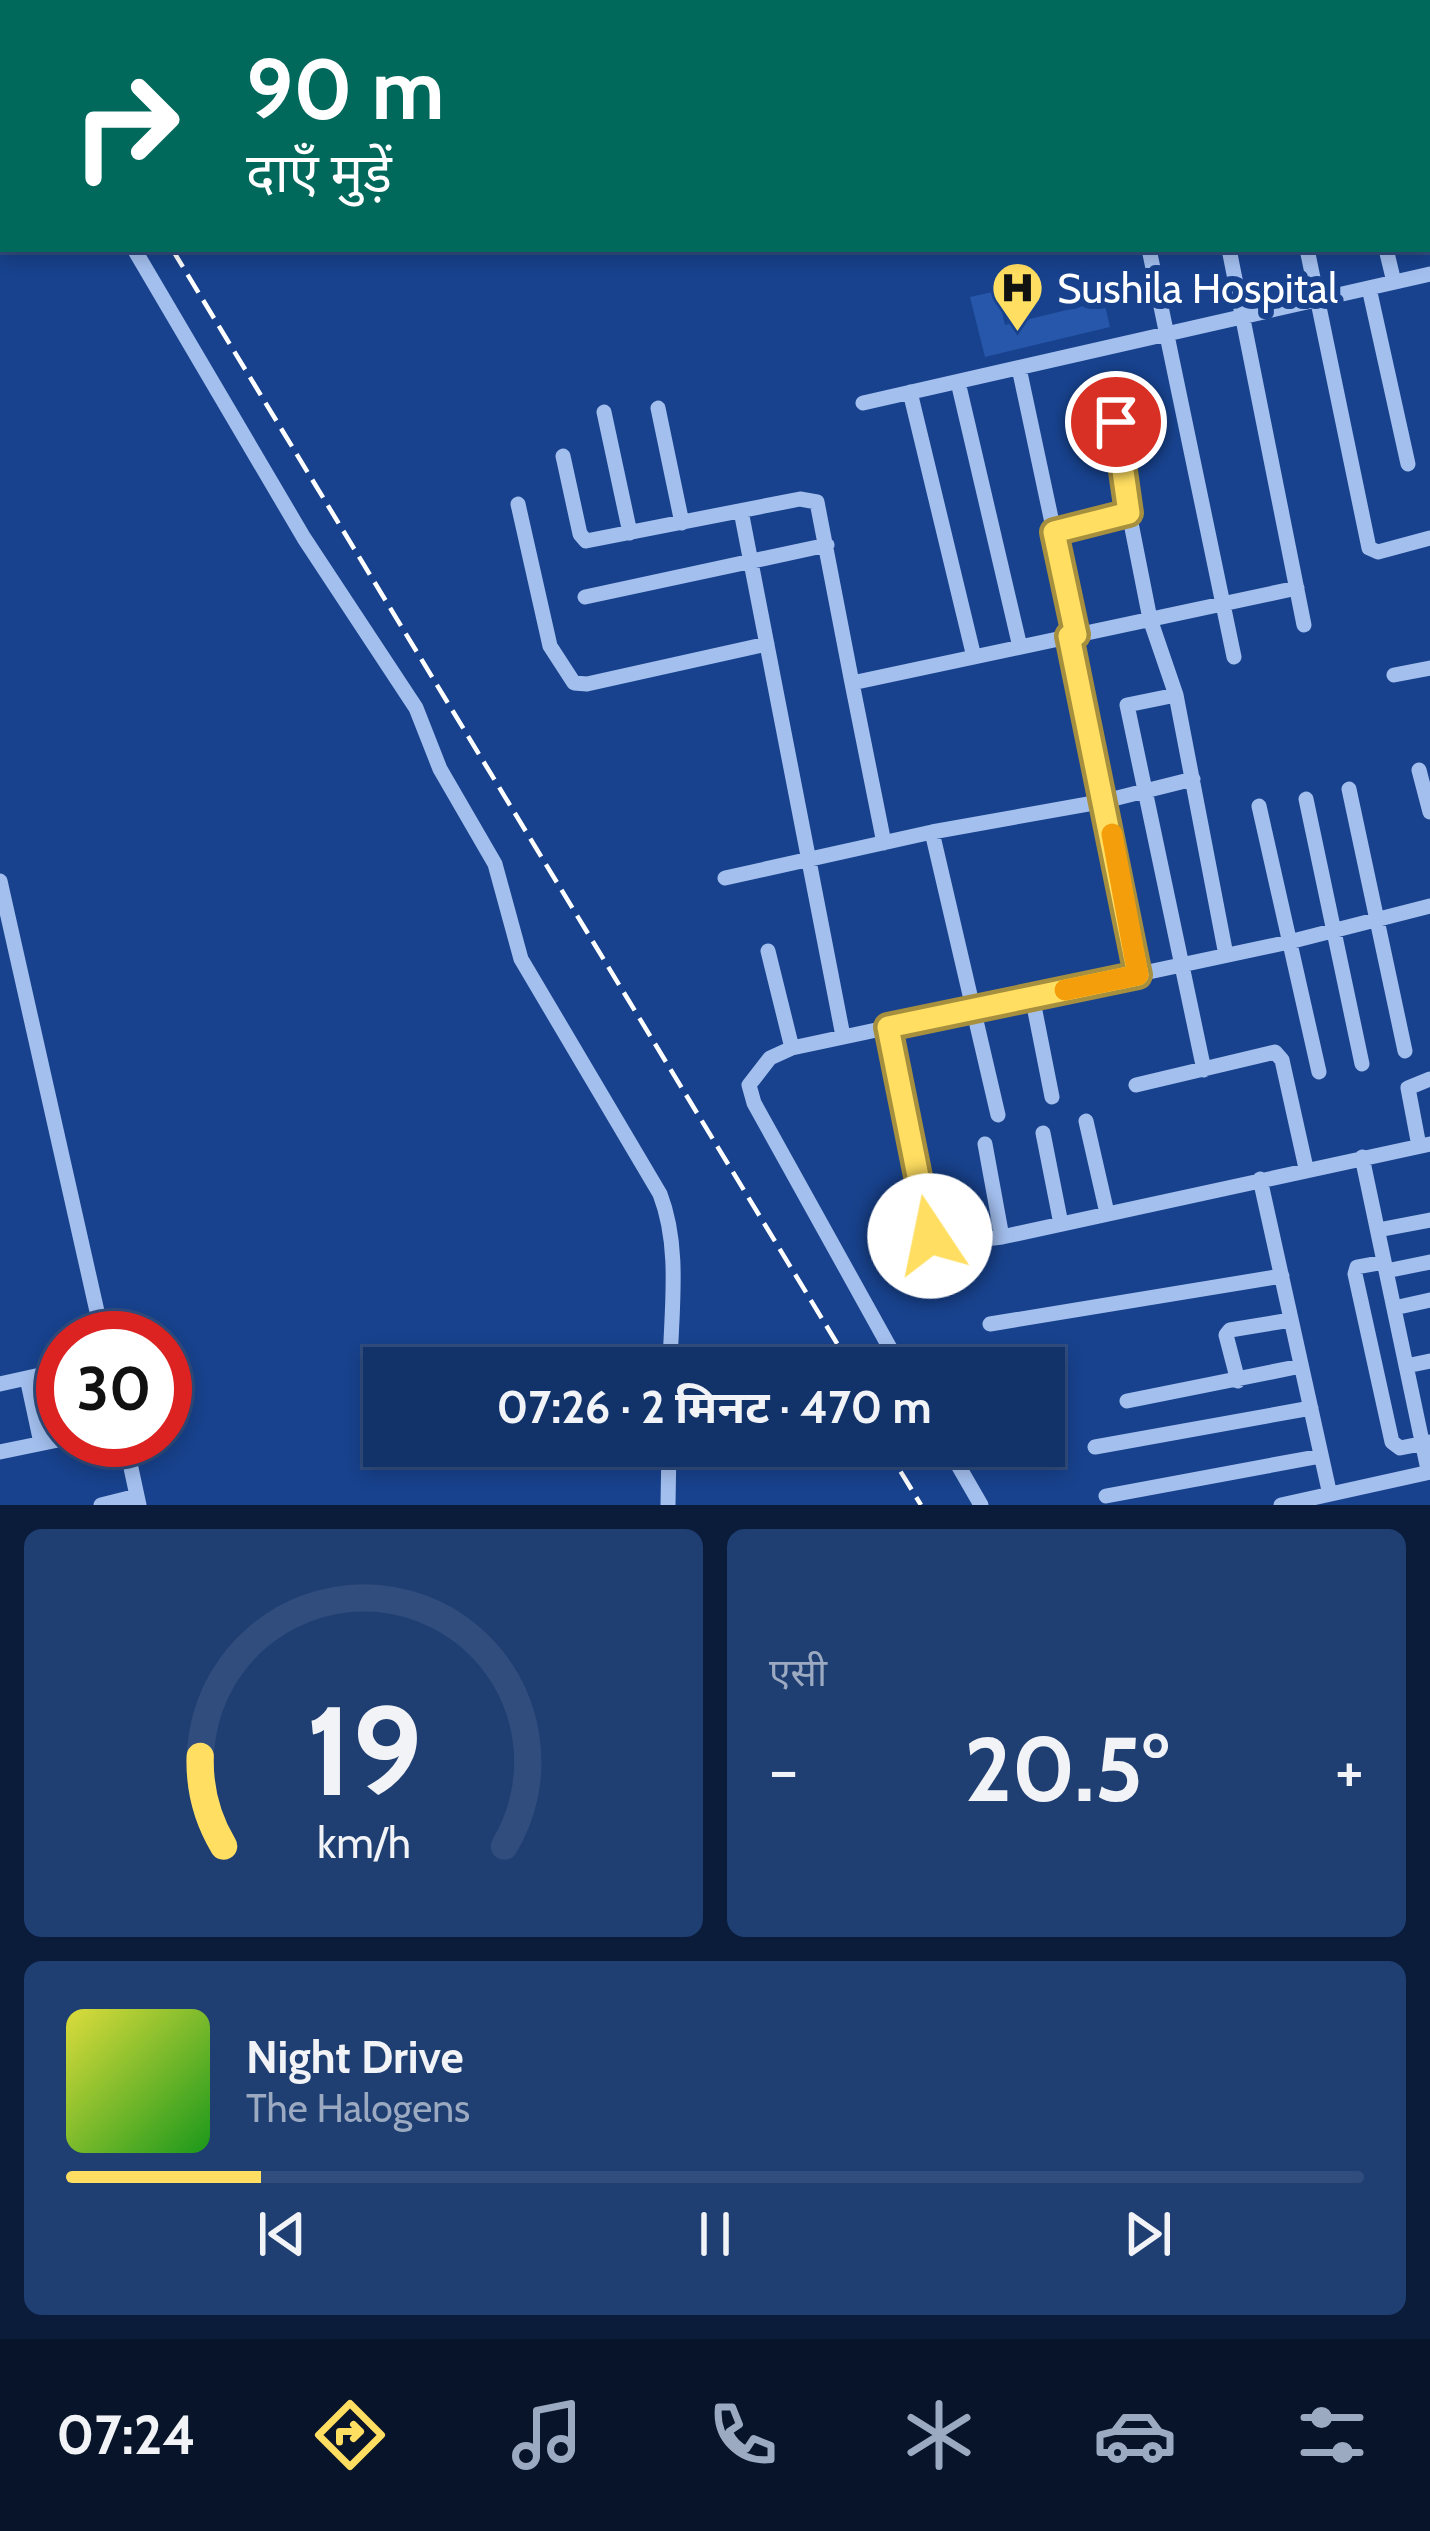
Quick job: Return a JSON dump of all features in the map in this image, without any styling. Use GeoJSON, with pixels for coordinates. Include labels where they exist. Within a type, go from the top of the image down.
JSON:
{"type":"FeatureCollection","features":[{"type":"Feature","properties":{"kind":"street"},"geometry":{"type":"LineString","coordinates":[[136,252],[304,538],[416,708],[440,770],[495,864],[521,959],[660,1194],[670,1227],[670,1347]]}},
{"type":"Feature","properties":{"kind":"street"},"geometry":{"type":"LineString","coordinates":[[1150,252],[1234,657]]}},
{"type":"Feature","properties":{"kind":"street"},"geometry":{"type":"LineString","coordinates":[[1229,252],[1304,625]]}},
{"type":"Feature","properties":{"kind":"street"},"geometry":{"type":"LineString","coordinates":[[1307,252],[1369,548],[1378,552],[1430,538]]}},
{"type":"Feature","properties":{"kind":"street"},"geometry":{"type":"LineString","coordinates":[[1388,252],[1394,282]]}},
{"type":"Feature","properties":{"kind":"street"},"geometry":{"type":"LineString","coordinates":[[863,403],[1430,274]]}},
{"type":"Feature","properties":{"kind":"street"},"geometry":{"type":"LineString","coordinates":[[1369,288],[1408,464]]}},
{"type":"Feature","properties":{"kind":"street"},"geometry":{"type":"LineString","coordinates":[[1019,368],[1138,975]]}},
{"type":"Feature","properties":{"kind":"street"},"geometry":{"type":"LineString","coordinates":[[958,382],[1020,647]]}},
{"type":"Feature","properties":{"kind":"street"},"geometry":{"type":"LineString","coordinates":[[910,392],[974,657]]}},
{"type":"Feature","properties":{"kind":"street"},"geometry":{"type":"LineString","coordinates":[[658,408],[682,523]]}},
{"type":"Feature","properties":{"kind":"street"},"geometry":{"type":"LineString","coordinates":[[604,412],[630,533]]}},
{"type":"Feature","properties":{"kind":"street"},"geometry":{"type":"LineString","coordinates":[[1116,422],[1150,619],[1176,695],[1226,955]]}},
{"type":"Feature","properties":{"kind":"street"},"geometry":{"type":"LineString","coordinates":[[563,456],[583,538],[593,541],[813,499],[820,508],[884,843]]}},
{"type":"Feature","properties":{"kind":"street"},"geometry":{"type":"LineString","coordinates":[[518,504],[550,646],[574,682],[586,684],[767,644]]}},
{"type":"Feature","properties":{"kind":"street"},"geometry":{"type":"LineString","coordinates":[[741,511],[843,1036]]}},
{"type":"Feature","properties":{"kind":"street"},"geometry":{"type":"LineString","coordinates":[[1054,532],[1129,513]]}},
{"type":"Feature","properties":{"kind":"street"},"geometry":{"type":"LineString","coordinates":[[585,596],[826,545]]}},
{"type":"Feature","properties":{"kind":"street"},"geometry":{"type":"LineString","coordinates":[[852,683],[1297,588]]}},
{"type":"Feature","properties":{"kind":"street"},"geometry":{"type":"LineString","coordinates":[[1394,675],[1430,668]]}},
{"type":"Feature","properties":{"kind":"street"},"geometry":{"type":"LineString","coordinates":[[1176,695],[1127,705],[1204,1070]]}},
{"type":"Feature","properties":{"kind":"street"},"geometry":{"type":"LineString","coordinates":[[1419,770],[1430,812]]}},
{"type":"Feature","properties":{"kind":"street"},"geometry":{"type":"LineString","coordinates":[[725,878],[932,832],[1105,801],[1192,778]]}},
{"type":"Feature","properties":{"kind":"street"},"geometry":{"type":"LineString","coordinates":[[1349,789],[1405,1052]]}},
{"type":"Feature","properties":{"kind":"street"},"geometry":{"type":"LineString","coordinates":[[1306,799],[1362,1064]]}},
{"type":"Feature","properties":{"kind":"street"},"geometry":{"type":"LineString","coordinates":[[1259,806],[1319,1072]]}},
{"type":"Feature","properties":{"kind":"street"},"geometry":{"type":"LineString","coordinates":[[932,832],[998,1115]]}},
{"type":"Feature","properties":{"kind":"street"},"geometry":{"type":"LineString","coordinates":[[0,881],[98,1311]]}},
{"type":"Feature","properties":{"kind":"street"},"geometry":{"type":"LineString","coordinates":[[890,1347],[750,1093],[753,1077],[770,1058],[843,1036],[1289,942],[1430,906]]}},
{"type":"Feature","properties":{"kind":"street"},"geometry":{"type":"LineString","coordinates":[[768,950],[792,1048]]}},
{"type":"Feature","properties":{"kind":"street"},"geometry":{"type":"LineString","coordinates":[[1032,996],[1052,1096]]}},
{"type":"Feature","properties":{"kind":"street"},"geometry":{"type":"LineString","coordinates":[[888,1027],[932,1241],[944,1246],[1425,1145],[1408,1088],[1430,1079]]}},
{"type":"Feature","properties":{"kind":"street"},"geometry":{"type":"LineString","coordinates":[[1136,1085],[1270,1052],[1280,1054],[1306,1168]]}},
{"type":"Feature","properties":{"kind":"street"},"geometry":{"type":"LineString","coordinates":[[1086,1121],[1107,1214]]}},
{"type":"Feature","properties":{"kind":"street"},"geometry":{"type":"LineString","coordinates":[[1043,1132],[1061,1224]]}},
{"type":"Feature","properties":{"kind":"street"},"geometry":{"type":"LineString","coordinates":[[985,1144],[1002,1237]]}},
{"type":"Feature","properties":{"kind":"street"},"geometry":{"type":"LineString","coordinates":[[1281,1505],[1429,1469],[1362,1157]]}},
{"type":"Feature","properties":{"kind":"street"},"geometry":{"type":"LineString","coordinates":[[1260,1179],[1328,1486]]}},
{"type":"Feature","properties":{"kind":"street"},"geometry":{"type":"LineString","coordinates":[[1378,1231],[1430,1220]]}},
{"type":"Feature","properties":{"kind":"street"},"geometry":{"type":"LineString","coordinates":[[1426,1443],[1393,1446],[1355,1274],[1357,1267],[1430,1262]]}},
{"type":"Feature","properties":{"kind":"street"},"geometry":{"type":"LineString","coordinates":[[990,1324],[1282,1276]]}},
{"type":"Feature","properties":{"kind":"street"},"geometry":{"type":"LineString","coordinates":[[1394,1308],[1430,1300]]}},
{"type":"Feature","properties":{"kind":"street"},"geometry":{"type":"LineString","coordinates":[[1238,1381],[1226,1335],[1230,1330],[1292,1320]]}},
{"type":"Feature","properties":{"kind":"street"},"geometry":{"type":"LineString","coordinates":[[1406,1366],[1430,1361]]}},
{"type":"Feature","properties":{"kind":"street"},"geometry":{"type":"LineString","coordinates":[[1127,1401],[1301,1366]]}},
{"type":"Feature","properties":{"kind":"street"},"geometry":{"type":"LineString","coordinates":[[0,1384],[36,1376]]}},
{"type":"Feature","properties":{"kind":"street"},"geometry":{"type":"LineString","coordinates":[[27,1378],[36,1420]]}},
{"type":"Feature","properties":{"kind":"street"},"geometry":{"type":"LineString","coordinates":[[1095,1447],[1311,1408]]}},
{"type":"Feature","properties":{"kind":"street"},"geometry":{"type":"LineString","coordinates":[[0,1452],[36,1444]]}},
{"type":"Feature","properties":{"kind":"street"},"geometry":{"type":"LineString","coordinates":[[1106,1496],[1321,1456]]}},
{"type":"Feature","properties":{"kind":"street"},"geometry":{"type":"LineString","coordinates":[[101,1505],[138,1501],[131,1467]]}},
{"type":"Feature","properties":{"kind":"street"},"geometry":{"type":"LineString","coordinates":[[668,1505],[669,1467]]}},
{"type":"Feature","properties":{"kind":"street"},"geometry":{"type":"LineString","coordinates":[[959,1467],[981,1505]]}},
{"type":"Feature","properties":{"kind":"building"},"geometry":{"type":"Polygon","coordinates":[[[997,291],[1005,325],[1104,301],[1110,327],[985,357],[970,297],[997,291]]]}},
{"type":"Feature","properties":{"kind":"railway"},"geometry":{"type":"LineString","coordinates":[[174,252],[839,1347]]}},
{"type":"Feature","properties":{"kind":"railway"},"geometry":{"type":"LineString","coordinates":[[898,1467],[921,1505]]}},
{"type":"Feature","properties":{"kind":"slow traffic"},"geometry":{"type":"LineString","coordinates":[[1065,990],[1138,975],[1112,834]]}},
{"type":"Feature","properties":{"kind":"place","name":"Sushila Hospital"},"geometry":{"type":"Point","coordinates":[1018,334]}},
{"type":"Feature","properties":{"kind":"route"},"geometry":{"type":"LineString","coordinates":[[930,1236],[888,1027],[1138,975],[1069,636],[1076,635],[1054,532],[1129,513],[1116,422]]}}]}
